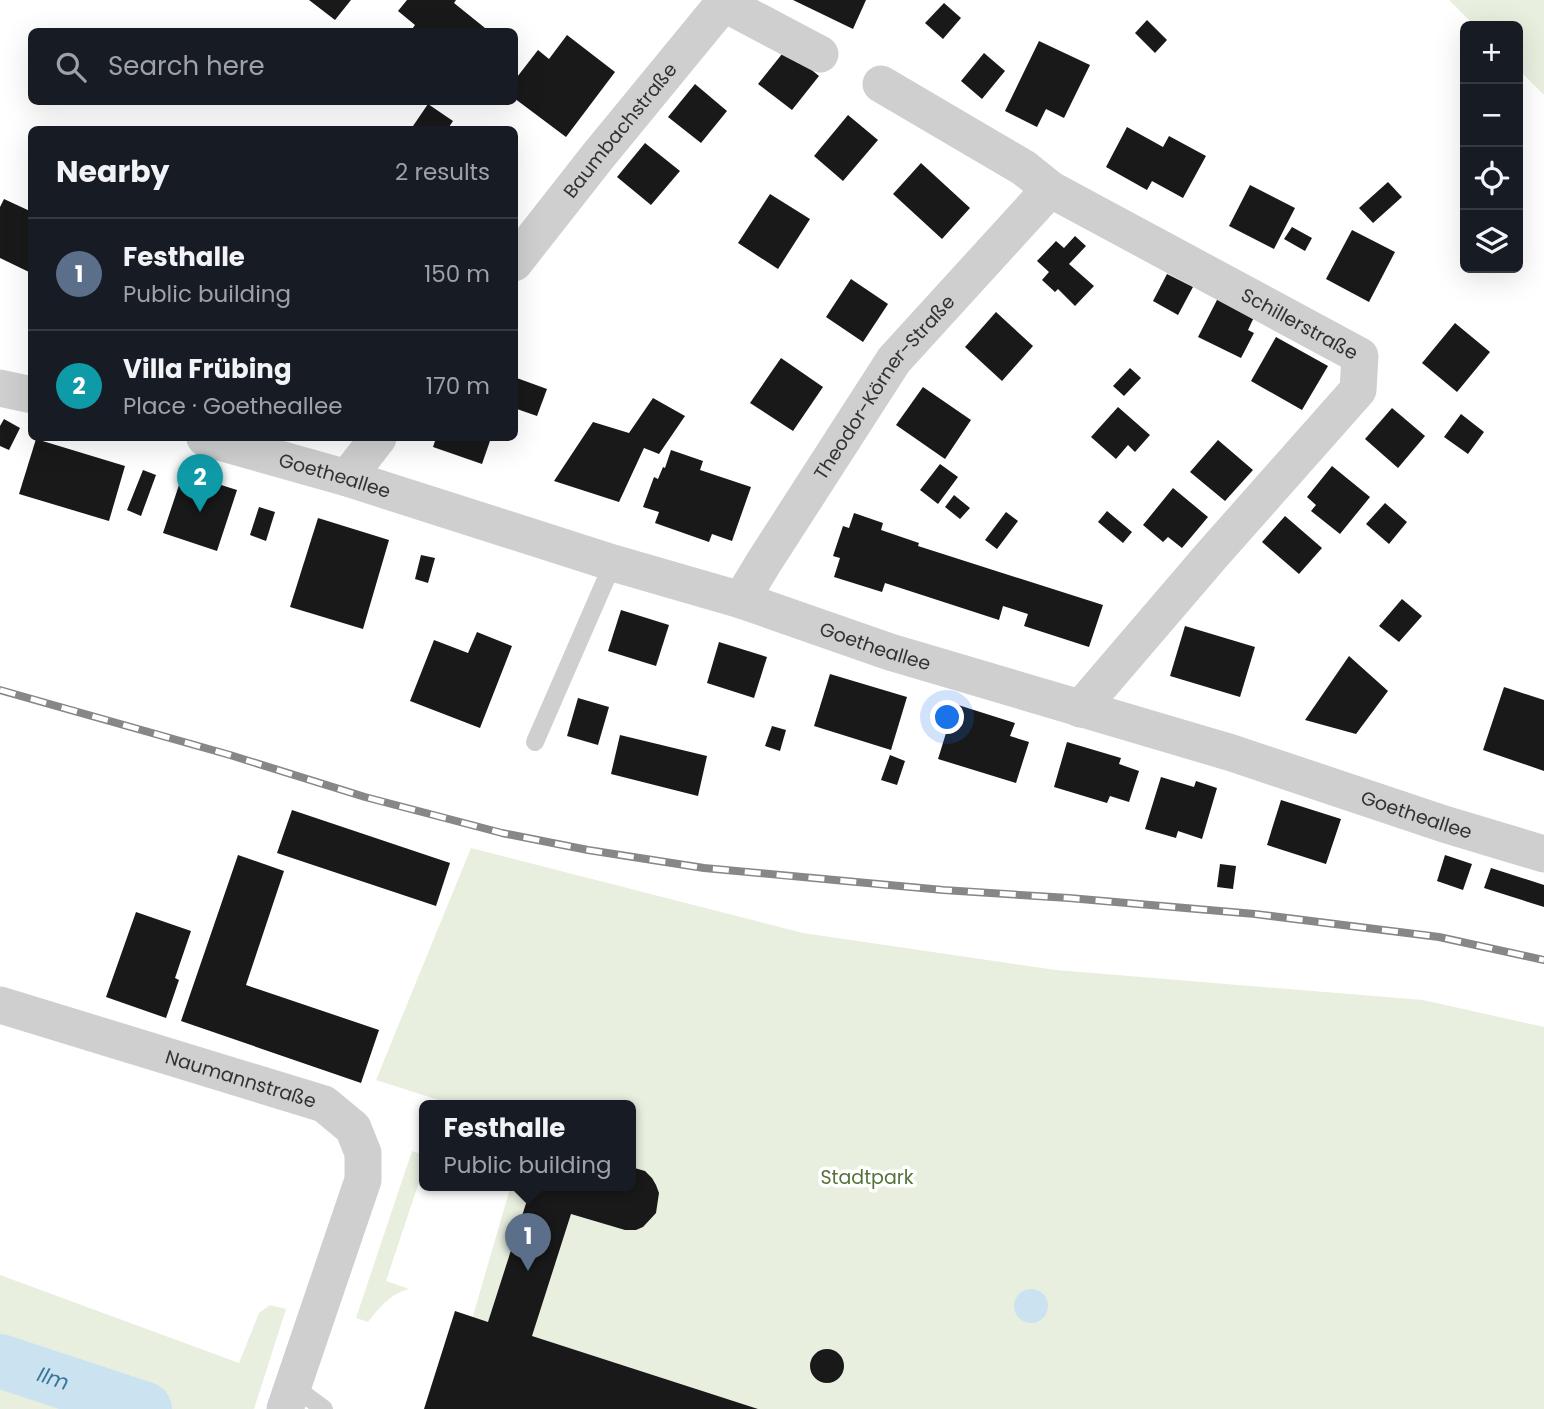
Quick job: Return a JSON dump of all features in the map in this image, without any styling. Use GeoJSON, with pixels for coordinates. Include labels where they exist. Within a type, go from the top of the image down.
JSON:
{"type":"FeatureCollection","features":[{"type":"Feature","properties":{"kind":"street"},"geometry":{"type":"LineString","coordinates":[[725,1],[821,54]]}},
{"type":"Feature","properties":{"kind":"street","name":"Baumbachstraße"},"geometry":{"type":"LineString","coordinates":[[518,258],[725,1]]}},
{"type":"Feature","properties":{"kind":"street","name":"Schillerstraße"},"geometry":{"type":"LineString","coordinates":[[881,84],[1024,168],[1050,189],[1360,356],[1358,390],[1080,709]]}},
{"type":"Feature","properties":{"kind":"street","name":"Theodor-Körner-Straße"},"geometry":{"type":"LineString","coordinates":[[741,600],[894,360],[1050,189]]}},
{"type":"Feature","properties":{"kind":"street"},"geometry":{"type":"LineString","coordinates":[[0,388],[28,394]]}},
{"type":"Feature","properties":{"kind":"street","name":"Goetheallee"},"geometry":{"type":"LineString","coordinates":[[216,441],[347,478],[741,600],[890,652],[1232,753],[1444,824],[1544,854]]}},
{"type":"Feature","properties":{"kind":"street"},"geometry":{"type":"LineString","coordinates":[[347,478],[376,441]]}},
{"type":"Feature","properties":{"kind":"street","name":"Naumannstraße"},"geometry":{"type":"LineString","coordinates":[[0,1005],[324,1104],[353,1128],[363,1153],[363,1180],[289,1398]]}},
{"type":"Feature","properties":{"kind":"lane"},"geometry":{"type":"LineString","coordinates":[[535,742],[613,562]]}},
{"type":"Feature","properties":{"kind":"lane"},"geometry":{"type":"LineString","coordinates":[[289,1398],[324,1409]]}},
{"type":"Feature","properties":{"kind":"green space"},"geometry":{"type":"Polygon","coordinates":[[[1449,0],[1544,0],[1544,95],[1523,74],[1523,21],[1470,21],[1449,0]]]}},
{"type":"Feature","properties":{"kind":"green space","name":"Stadtpark"},"geometry":{"type":"Polygon","coordinates":[[[471,848],[803,933],[1056,970],[1423,1000],[1544,1027],[1544,1409],[446,1409],[509,1191],[636,1191],[636,1100],[438,1100],[376,1080],[471,848]]]}},
{"type":"Feature","properties":{"kind":"green space"},"geometry":{"type":"Polygon","coordinates":[[[412,1151],[419,1153],[419,1182],[386,1281],[409,1289],[381,1306],[368,1322],[356,1318],[412,1151]]]}},
{"type":"Feature","properties":{"kind":"green space"},"geometry":{"type":"Polygon","coordinates":[[[0,1275],[239,1363],[259,1313],[270,1305],[286,1309],[254,1409],[0,1409],[0,1275]]]}},
{"type":"Feature","properties":{"kind":"water"},"geometry":{"type":"Polygon","coordinates":[[[1031,1289],[1043,1294],[1048,1306],[1043,1318],[1031,1323],[1019,1318],[1014,1306],[1019,1294],[1031,1289]]]}},
{"type":"Feature","properties":{"kind":"building"},"geometry":{"type":"Polygon","coordinates":[[[309,0],[351,0],[335,20],[309,0]]]}},
{"type":"Feature","properties":{"kind":"building"},"geometry":{"type":"Polygon","coordinates":[[[407,0],[456,0],[454,3],[485,28],[413,28],[415,25],[398,11],[407,0]]]}},
{"type":"Feature","properties":{"kind":"building"},"geometry":{"type":"Polygon","coordinates":[[[793,0],[866,0],[853,29],[793,0]]]}},
{"type":"Feature","properties":{"kind":"building"},"geometry":{"type":"Polygon","coordinates":[[[944,3],[961,18],[943,39],[925,23],[944,3]]]}},
{"type":"Feature","properties":{"kind":"building"},"geometry":{"type":"Polygon","coordinates":[[[1147,20],[1167,40],[1155,53],[1135,33],[1147,20]]]}},
{"type":"Feature","properties":{"kind":"building"},"geometry":{"type":"Polygon","coordinates":[[[567,35],[615,72],[566,137],[518,101],[518,76],[538,50],[549,59],[567,35]]]}},
{"type":"Feature","properties":{"kind":"building"},"geometry":{"type":"Polygon","coordinates":[[[1039,41],[1090,65],[1064,118],[1046,109],[1037,127],[1005,111],[1039,41]]]}},
{"type":"Feature","properties":{"kind":"building"},"geometry":{"type":"Polygon","coordinates":[[[786,49],[819,76],[792,110],[758,84],[786,49]]]}},
{"type":"Feature","properties":{"kind":"building"},"geometry":{"type":"Polygon","coordinates":[[[984,53],[1005,71],[982,99],[961,81],[984,53]]]}},
{"type":"Feature","properties":{"kind":"building"},"geometry":{"type":"Polygon","coordinates":[[[695,84],[727,111],[701,143],[668,117],[695,84]]]}},
{"type":"Feature","properties":{"kind":"building"},"geometry":{"type":"Polygon","coordinates":[[[427,105],[453,121],[450,126],[413,126],[427,105]]]}},
{"type":"Feature","properties":{"kind":"building"},"geometry":{"type":"Polygon","coordinates":[[[848,115],[878,140],[843,181],[814,156],[848,115]]]}},
{"type":"Feature","properties":{"kind":"building"},"geometry":{"type":"Polygon","coordinates":[[[1127,127],[1163,147],[1169,136],[1206,156],[1183,198],[1152,181],[1147,190],[1106,167],[1127,127]]]}},
{"type":"Feature","properties":{"kind":"building"},"geometry":{"type":"Polygon","coordinates":[[[645,143],[680,171],[651,205],[617,177],[645,143]]]}},
{"type":"Feature","properties":{"kind":"building"},"geometry":{"type":"Polygon","coordinates":[[[921,163],[970,208],[942,239],[893,194],[921,163]]]}},
{"type":"Feature","properties":{"kind":"building"},"geometry":{"type":"Polygon","coordinates":[[[1388,182],[1402,197],[1373,223],[1359,208],[1388,182]]]}},
{"type":"Feature","properties":{"kind":"building"},"geometry":{"type":"Polygon","coordinates":[[[1250,185],[1295,208],[1274,249],[1229,226],[1250,185]]]}},
{"type":"Feature","properties":{"kind":"building"},"geometry":{"type":"Polygon","coordinates":[[[770,194],[810,219],[778,269],[738,243],[770,194]]]}},
{"type":"Feature","properties":{"kind":"building"},"geometry":{"type":"Polygon","coordinates":[[[4,199],[28,210],[28,272],[0,258],[0,207],[4,199]]]}},
{"type":"Feature","properties":{"kind":"building"},"geometry":{"type":"Polygon","coordinates":[[[1292,227],[1312,238],[1305,251],[1284,239],[1292,227]]]}},
{"type":"Feature","properties":{"kind":"building"},"geometry":{"type":"Polygon","coordinates":[[[1352,230],[1395,252],[1369,302],[1326,279],[1352,230]]]}},
{"type":"Feature","properties":{"kind":"building"},"geometry":{"type":"Polygon","coordinates":[[[1075,236],[1086,246],[1069,264],[1094,286],[1075,306],[1058,289],[1055,292],[1042,280],[1049,272],[1037,261],[1056,241],[1064,248],[1075,236]]]}},
{"type":"Feature","properties":{"kind":"building"},"geometry":{"type":"Polygon","coordinates":[[[1167,274],[1193,287],[1178,315],[1153,301],[1167,274]]]}},
{"type":"Feature","properties":{"kind":"building"},"geometry":{"type":"Polygon","coordinates":[[[851,279],[888,304],[863,342],[826,317],[851,279]]]}},
{"type":"Feature","properties":{"kind":"building"},"geometry":{"type":"Polygon","coordinates":[[[1218,298],[1255,315],[1248,330],[1254,333],[1241,358],[1198,337],[1218,298]]]}},
{"type":"Feature","properties":{"kind":"building"},"geometry":{"type":"Polygon","coordinates":[[[996,312],[1033,346],[1002,381],[965,347],[996,312]]]}},
{"type":"Feature","properties":{"kind":"building"},"geometry":{"type":"Polygon","coordinates":[[[1455,323],[1490,352],[1457,392],[1422,363],[1455,323]]]}},
{"type":"Feature","properties":{"kind":"building"},"geometry":{"type":"Polygon","coordinates":[[[1276,337],[1328,366],[1302,410],[1251,381],[1276,337]]]}},
{"type":"Feature","properties":{"kind":"building"},"geometry":{"type":"Polygon","coordinates":[[[781,358],[823,387],[793,431],[750,403],[781,358]]]}},
{"type":"Feature","properties":{"kind":"building"},"geometry":{"type":"Polygon","coordinates":[[[1130,368],[1141,378],[1124,396],[1113,386],[1130,368]]]}},
{"type":"Feature","properties":{"kind":"building"},"geometry":{"type":"Polygon","coordinates":[[[518,378],[547,389],[537,416],[518,409],[518,378]]]}},
{"type":"Feature","properties":{"kind":"building"},"geometry":{"type":"Polygon","coordinates":[[[923,387],[971,420],[945,459],[896,425],[923,387]]]}},
{"type":"Feature","properties":{"kind":"building"},"geometry":{"type":"Polygon","coordinates":[[[653,398],[685,416],[659,454],[644,448],[619,502],[554,481],[593,422],[629,433],[653,398]]]}},
{"type":"Feature","properties":{"kind":"building"},"geometry":{"type":"Polygon","coordinates":[[[1118,407],[1150,435],[1135,452],[1128,445],[1116,459],[1091,437],[1118,407]]]}},
{"type":"Feature","properties":{"kind":"building"},"geometry":{"type":"Polygon","coordinates":[[[1392,408],[1425,436],[1398,468],[1365,439],[1392,408]]]}},
{"type":"Feature","properties":{"kind":"building"},"geometry":{"type":"Polygon","coordinates":[[[1461,414],[1484,432],[1468,454],[1444,437],[1461,414]]]}},
{"type":"Feature","properties":{"kind":"building"},"geometry":{"type":"Polygon","coordinates":[[[4,419],[20,428],[9,450],[0,446],[0,426],[4,419]]]}},
{"type":"Feature","properties":{"kind":"building"},"geometry":{"type":"Polygon","coordinates":[[[1218,440],[1253,470],[1225,501],[1190,472],[1218,440]]]}},
{"type":"Feature","properties":{"kind":"building"},"geometry":{"type":"Polygon","coordinates":[[[35,441],[125,466],[109,521],[19,494],[35,441]]]}},
{"type":"Feature","properties":{"kind":"building"},"geometry":{"type":"Polygon","coordinates":[[[435,441],[490,441],[482,464],[433,447],[435,441]]]}},
{"type":"Feature","properties":{"kind":"building"},"geometry":{"type":"Polygon","coordinates":[[[671,450],[703,461],[700,470],[751,487],[732,541],[712,534],[709,542],[655,523],[659,512],[643,507],[654,477],[658,479],[663,467],[665,468],[671,450]]]}},
{"type":"Feature","properties":{"kind":"building"},"geometry":{"type":"Polygon","coordinates":[[[940,464],[958,477],[938,504],[920,490],[940,464]]]}},
{"type":"Feature","properties":{"kind":"building"},"geometry":{"type":"Polygon","coordinates":[[[1332,466],[1370,497],[1340,534],[1311,511],[1316,505],[1307,497],[1332,466]]]}},
{"type":"Feature","properties":{"kind":"building"},"geometry":{"type":"Polygon","coordinates":[[[143,470],[156,475],[141,516],[127,510],[143,470]]]}},
{"type":"Feature","properties":{"kind":"building"},"geometry":{"type":"Polygon","coordinates":[[[183,473],[237,490],[217,551],[163,533],[183,473]]]}},
{"type":"Feature","properties":{"kind":"building"},"geometry":{"type":"Polygon","coordinates":[[[1173,488],[1208,517],[1182,548],[1168,537],[1163,542],[1143,525],[1173,488]]]}},
{"type":"Feature","properties":{"kind":"building"},"geometry":{"type":"Polygon","coordinates":[[[954,495],[970,508],[960,519],[945,507],[954,495]]]}},
{"type":"Feature","properties":{"kind":"building"},"geometry":{"type":"Polygon","coordinates":[[[1385,503],[1407,522],[1389,544],[1366,524],[1385,503]]]}},
{"type":"Feature","properties":{"kind":"building"},"geometry":{"type":"Polygon","coordinates":[[[259,507],[275,512],[266,541],[250,535],[259,507]]]}},
{"type":"Feature","properties":{"kind":"building"},"geometry":{"type":"Polygon","coordinates":[[[1107,511],[1132,532],[1123,543],[1098,522],[1107,511]]]}},
{"type":"Feature","properties":{"kind":"building"},"geometry":{"type":"Polygon","coordinates":[[[1006,512],[1018,521],[997,549],[985,540],[1006,512]]]}},
{"type":"Feature","properties":{"kind":"building"},"geometry":{"type":"Polygon","coordinates":[[[854,513],[883,523],[881,530],[919,543],[918,546],[1103,605],[1089,647],[1024,626],[1028,614],[1003,606],[999,620],[885,583],[882,592],[834,577],[840,558],[833,556],[843,526],[849,528],[854,513]]]}},
{"type":"Feature","properties":{"kind":"building"},"geometry":{"type":"Polygon","coordinates":[[[1285,516],[1322,548],[1299,574],[1262,542],[1285,516]]]}},
{"type":"Feature","properties":{"kind":"building"},"geometry":{"type":"Polygon","coordinates":[[[318,518],[389,540],[363,629],[290,607],[318,518]]]}},
{"type":"Feature","properties":{"kind":"building"},"geometry":{"type":"Polygon","coordinates":[[[421,555],[435,558],[428,583],[415,579],[421,555]]]}},
{"type":"Feature","properties":{"kind":"building"},"geometry":{"type":"Polygon","coordinates":[[[1402,599],[1422,616],[1399,642],[1379,626],[1402,599]]]}},
{"type":"Feature","properties":{"kind":"building"},"geometry":{"type":"Polygon","coordinates":[[[621,610],[669,625],[656,666],[608,651],[621,610]]]}},
{"type":"Feature","properties":{"kind":"building"},"geometry":{"type":"Polygon","coordinates":[[[1185,626],[1255,647],[1240,697],[1170,676],[1185,626]]]}},
{"type":"Feature","properties":{"kind":"building"},"geometry":{"type":"Polygon","coordinates":[[[477,632],[512,646],[480,728],[410,701],[434,640],[468,653],[477,632]]]}},
{"type":"Feature","properties":{"kind":"building"},"geometry":{"type":"Polygon","coordinates":[[[719,642],[767,657],[754,698],[707,683],[719,642]]]}},
{"type":"Feature","properties":{"kind":"building"},"geometry":{"type":"Polygon","coordinates":[[[1349,656],[1388,691],[1356,734],[1305,720],[1349,656]]]}},
{"type":"Feature","properties":{"kind":"building"},"geometry":{"type":"Polygon","coordinates":[[[830,674],[907,697],[891,750],[814,726],[830,674]]]}},
{"type":"Feature","properties":{"kind":"building"},"geometry":{"type":"Polygon","coordinates":[[[1504,687],[1544,700],[1544,771],[1483,750],[1504,687]]]}},
{"type":"Feature","properties":{"kind":"building"},"geometry":{"type":"Polygon","coordinates":[[[578,698],[609,707],[598,745],[567,736],[578,698]]]}},
{"type":"Feature","properties":{"kind":"building"},"geometry":{"type":"Polygon","coordinates":[[[955,704],[1015,723],[1010,736],[1029,742],[1016,783],[938,759],[955,704]]]}},
{"type":"Feature","properties":{"kind":"building"},"geometry":{"type":"Polygon","coordinates":[[[772,726],[786,730],[780,751],[765,746],[772,726]]]}},
{"type":"Feature","properties":{"kind":"building"},"geometry":{"type":"Polygon","coordinates":[[[620,735],[707,756],[698,796],[611,774],[620,735]]]}},
{"type":"Feature","properties":{"kind":"building"},"geometry":{"type":"Polygon","coordinates":[[[1067,742],[1121,758],[1119,764],[1139,771],[1129,802],[1110,796],[1107,803],[1054,787],[1067,742]]]}},
{"type":"Feature","properties":{"kind":"building"},"geometry":{"type":"Polygon","coordinates":[[[890,755],[905,761],[897,785],[881,780],[890,755]]]}},
{"type":"Feature","properties":{"kind":"building"},"geometry":{"type":"Polygon","coordinates":[[[1161,777],[1194,787],[1196,781],[1217,788],[1202,839],[1178,831],[1176,838],[1145,829],[1161,777]]]}},
{"type":"Feature","properties":{"kind":"building"},"geometry":{"type":"Polygon","coordinates":[[[1281,800],[1341,819],[1326,864],[1267,845],[1281,800]]]}},
{"type":"Feature","properties":{"kind":"building"},"geometry":{"type":"Polygon","coordinates":[[[292,810],[450,863],[436,906],[277,853],[292,810]]]}},
{"type":"Feature","properties":{"kind":"building"},"geometry":{"type":"Polygon","coordinates":[[[238,855],[284,871],[246,985],[379,1030],[361,1083],[181,1021],[238,855]]]}},
{"type":"Feature","properties":{"kind":"building"},"geometry":{"type":"Polygon","coordinates":[[[1445,855],[1472,864],[1463,890],[1437,881],[1445,855]]]}},
{"type":"Feature","properties":{"kind":"building"},"geometry":{"type":"Polygon","coordinates":[[[1220,864],[1236,866],[1233,889],[1217,887],[1220,864]]]}},
{"type":"Feature","properties":{"kind":"building"},"geometry":{"type":"Polygon","coordinates":[[[1491,868],[1544,885],[1544,907],[1484,888],[1491,868]]]}},
{"type":"Feature","properties":{"kind":"building"},"geometry":{"type":"Polygon","coordinates":[[[136,912],[191,931],[175,978],[179,980],[166,1018],[106,997],[136,912]]]}},
{"type":"Feature","properties":{"kind":"building"},"geometry":{"type":"Polygon","coordinates":[[[636,1168],[645,1171],[652,1178],[659,1193],[656,1213],[643,1227],[625,1230],[571,1214],[532,1336],[758,1409],[424,1409],[455,1311],[488,1322],[530,1191],[636,1191],[636,1168]]]}},
{"type":"Feature","properties":{"kind":"building"},"geometry":{"type":"Polygon","coordinates":[[[827,1349],[839,1354],[844,1366],[839,1378],[827,1383],[815,1378],[810,1366],[815,1354],[827,1349]]]}},
{"type":"Feature","properties":{"kind":"waterway","name":"Ilm"},"geometry":{"type":"LineString","coordinates":[[0,1361],[145,1409]]}},
{"type":"Feature","properties":{"kind":"railway"},"geometry":{"type":"LineString","coordinates":[[0,690],[230,755],[365,797],[502,833],[588,850],[704,868],[1255,914],[1439,937],[1544,960]]}},
{"type":"Feature","properties":{"kind":"place","name":"Villa Frübing"},"geometry":{"type":"Point","coordinates":[200,512]}},
{"type":"Feature","properties":{"kind":"place","name":"Festhalle"},"geometry":{"type":"Point","coordinates":[528,1271]}}]}
